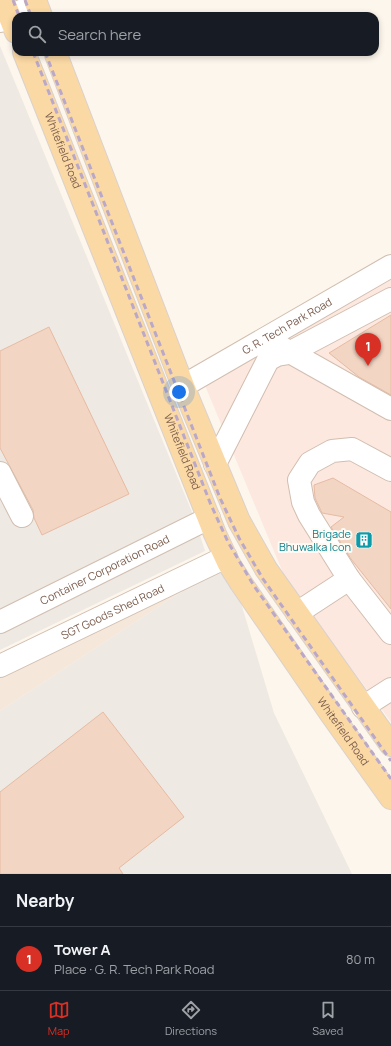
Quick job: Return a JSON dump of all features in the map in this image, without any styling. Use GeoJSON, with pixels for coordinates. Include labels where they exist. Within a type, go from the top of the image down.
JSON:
{"type":"FeatureCollection","features":[{"type":"Feature","properties":{"kind":"main road","name":"Whitefield Road"},"geometry":{"type":"LineString","coordinates":[[26,56],[209,518],[226,557],[241,583],[391,798]]}},
{"type":"Feature","properties":{"kind":"main road"},"geometry":{"type":"LineString","coordinates":[[57,56],[183,386],[214,464],[239,521],[255,551],[297,613],[391,745]]}},
{"type":"Feature","properties":{"kind":"street"},"geometry":{"type":"LineString","coordinates":[[22,12],[37,7]]}},
{"type":"Feature","properties":{"kind":"street","name":"G. R. Tech Park Road"},"geometry":{"type":"LineString","coordinates":[[183,386],[391,266]]}},
{"type":"Feature","properties":{"kind":"street"},"geometry":{"type":"LineString","coordinates":[[214,464],[268,360],[277,355],[289,353],[391,299]]}},
{"type":"Feature","properties":{"kind":"street"},"geometry":{"type":"LineString","coordinates":[[267,337],[289,353],[391,409]]}},
{"type":"Feature","properties":{"kind":"street"},"geometry":{"type":"LineString","coordinates":[[391,470],[352,449],[332,451],[310,463],[299,480],[302,502],[349,579],[391,633]]}},
{"type":"Feature","properties":{"kind":"street"},"geometry":{"type":"LineString","coordinates":[[0,473],[22,516]]}},
{"type":"Feature","properties":{"kind":"street","name":"Container Corporation Road"},"geometry":{"type":"LineString","coordinates":[[0,622],[209,518]]}},
{"type":"Feature","properties":{"kind":"street","name":"SGT Goods Shed Road"},"geometry":{"type":"LineString","coordinates":[[0,666],[226,557]]}},
{"type":"Feature","properties":{"kind":"street"},"geometry":{"type":"LineString","coordinates":[[297,613],[349,579]]}},
{"type":"Feature","properties":{"kind":"street"},"geometry":{"type":"LineString","coordinates":[[363,707],[391,689]]}},
{"type":"Feature","properties":{"kind":"shaded area"},"geometry":{"type":"Polygon","coordinates":[[[0,46],[194,517],[205,551],[0,650],[0,46]]]}},
{"type":"Feature","properties":{"kind":"shaded area"},"geometry":{"type":"Polygon","coordinates":[[[391,276],[391,722],[286,580],[204,383],[391,276]]]}},
{"type":"Feature","properties":{"kind":"shaded area"},"geometry":{"type":"Polygon","coordinates":[[[219,567],[0,711],[0,677],[219,567]]]}},
{"type":"Feature","properties":{"kind":"shaded area"},"geometry":{"type":"Polygon","coordinates":[[[219,567],[241,603],[274,713],[352,874],[0,874],[0,711],[219,567]]]}},
{"type":"Feature","properties":{"kind":"building"},"geometry":{"type":"Polygon","coordinates":[[[391,315],[391,395],[359,377],[329,353],[391,315]]]}},
{"type":"Feature","properties":{"kind":"building"},"geometry":{"type":"Polygon","coordinates":[[[49,327],[129,494],[42,535],[34,518],[33,510],[0,448],[0,351],[49,327]]]}},
{"type":"Feature","properties":{"kind":"building","name":"Brigade Bhuwalka Icon"},"geometry":{"type":"Polygon","coordinates":[[[333,478],[391,512],[391,609],[351,559],[331,527],[344,517],[322,513],[315,498],[314,485],[333,478]]]}},
{"type":"Feature","properties":{"kind":"building"},"geometry":{"type":"Polygon","coordinates":[[[103,712],[184,817],[119,868],[123,874],[0,874],[0,792],[103,712]]]}},
{"type":"Feature","properties":{"kind":"railway"},"geometry":{"type":"LineString","coordinates":[[13,0],[18,12]]}},
{"type":"Feature","properties":{"kind":"railway"},"geometry":{"type":"LineString","coordinates":[[25,0],[30,12]]}},
{"type":"Feature","properties":{"kind":"railway"},"geometry":{"type":"LineString","coordinates":[[35,56],[211,505],[228,542],[254,586],[391,779]]}},
{"type":"Feature","properties":{"kind":"railway"},"geometry":{"type":"LineString","coordinates":[[47,56],[220,498],[239,538],[263,579],[391,761]]}},
{"type":"Feature","properties":{"kind":"place","name":"Tower A"},"geometry":{"type":"Point","coordinates":[368,366]}},
{"type":"Feature","properties":{"kind":"place","name":"Brigade Bhuwalka Icon"},"geometry":{"type":"Point","coordinates":[364,540]}}]}
